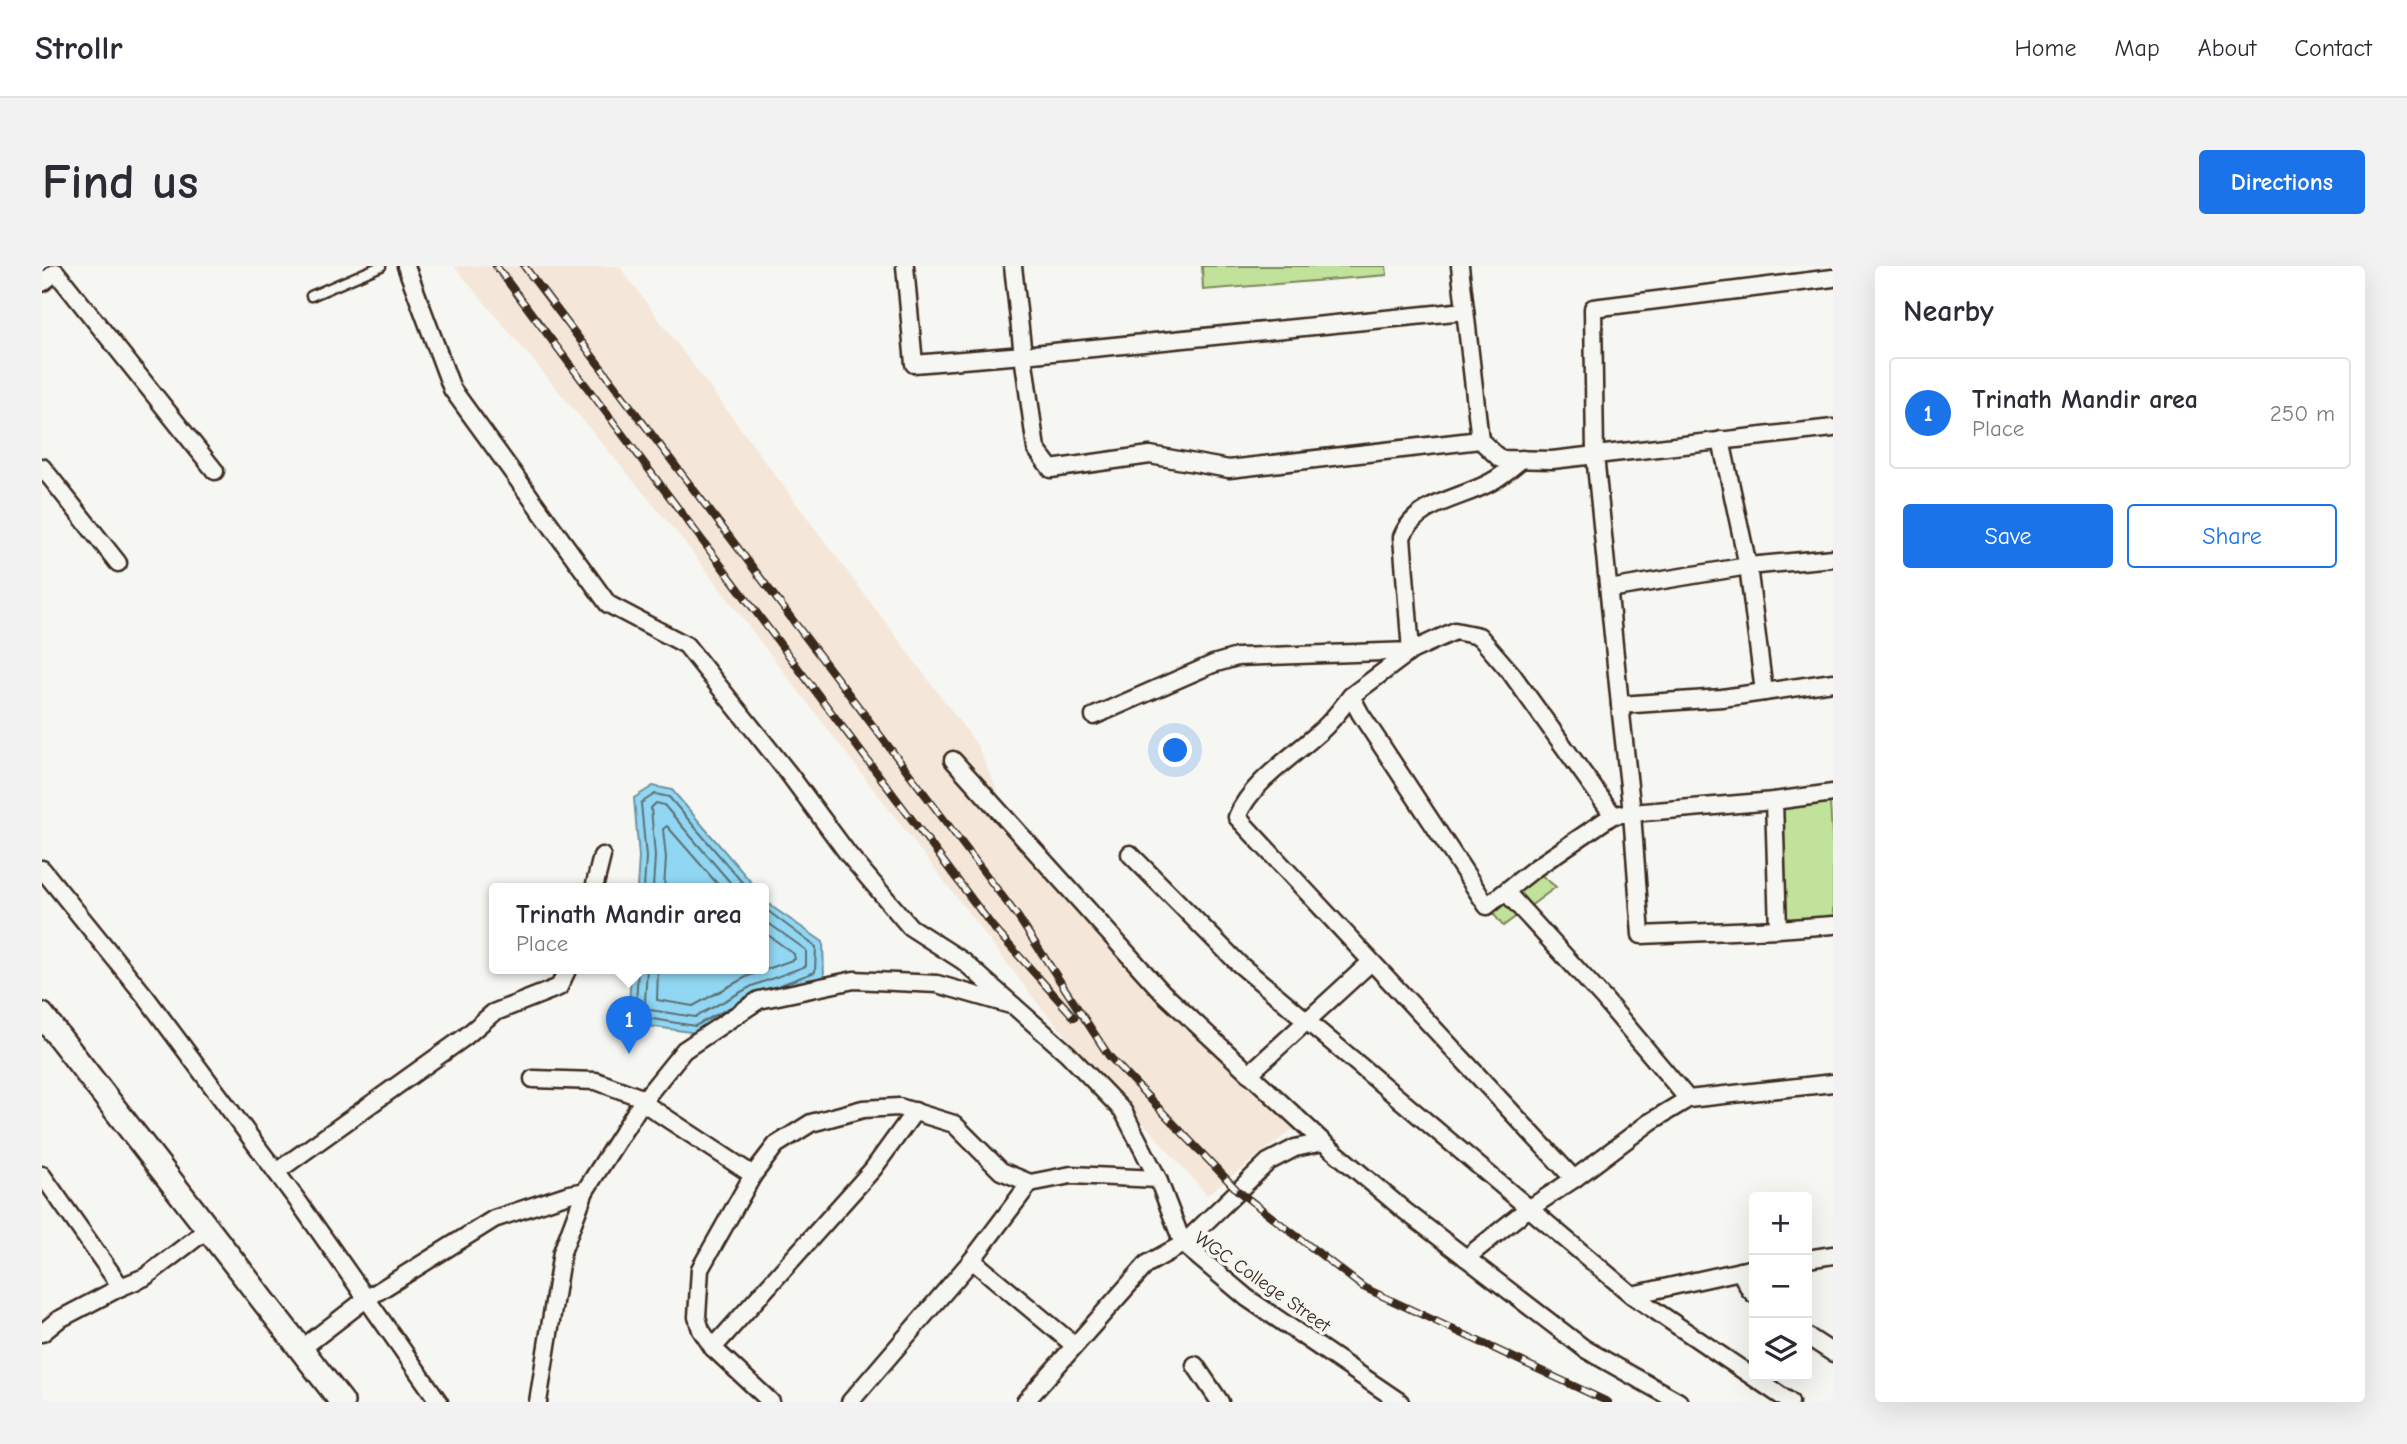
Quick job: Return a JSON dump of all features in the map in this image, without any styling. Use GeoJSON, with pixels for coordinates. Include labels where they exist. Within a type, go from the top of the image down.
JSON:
{"type":"FeatureCollection","features":[{"type":"Feature","properties":{"kind":"street"},"geometry":{"type":"LineString","coordinates":[[406,266],[452,389],[608,604],[686,645],[848,854],[910,927],[963,961],[1067,1053],[1123,1111],[1158,1179],[1183,1244],[1268,1162],[1295,1148],[1323,1142]]}},
{"type":"Feature","properties":{"kind":"street"},"geometry":{"type":"LineString","coordinates":[[905,266],[914,364],[1465,311]]}},
{"type":"Feature","properties":{"kind":"street"},"geometry":{"type":"LineString","coordinates":[[1013,266],[1036,449],[1051,468],[1150,455],[1229,469],[1480,440]]}},
{"type":"Feature","properties":{"kind":"street"},"geometry":{"type":"LineString","coordinates":[[1460,266],[1480,440],[1500,459],[1552,460],[1833,428]]}},
{"type":"Feature","properties":{"kind":"street"},"geometry":{"type":"LineString","coordinates":[[42,283],[56,272],[215,471]]}},
{"type":"Feature","properties":{"kind":"street"},"geometry":{"type":"LineString","coordinates":[[1833,278],[1592,308],[1595,455],[1632,813],[1641,935],[1833,925]]}},
{"type":"Feature","properties":{"kind":"street"},"geometry":{"type":"LineString","coordinates":[[1721,440],[1748,566],[1763,692]]}},
{"type":"Feature","properties":{"kind":"street"},"geometry":{"type":"LineString","coordinates":[[1411,651],[1402,537],[1407,524],[1419,513],[1491,482],[1521,459]]}},
{"type":"Feature","properties":{"kind":"street"},"geometry":{"type":"LineString","coordinates":[[42,467],[118,564]]}},
{"type":"Feature","properties":{"kind":"street"},"geometry":{"type":"LineString","coordinates":[[1609,589],[1748,566],[1833,558]]}},
{"type":"Feature","properties":{"kind":"street"},"geometry":{"type":"LineString","coordinates":[[1574,1179],[1237,817],[1261,784],[1326,726],[1351,696],[1411,651],[1455,631],[1479,636],[1511,673],[1613,815]]}},
{"type":"Feature","properties":{"kind":"street"},"geometry":{"type":"LineString","coordinates":[[1094,716],[1213,664],[1237,657],[1411,651]]}},
{"type":"Feature","properties":{"kind":"street"},"geometry":{"type":"LineString","coordinates":[[1620,705],[1722,698],[1833,682]]}},
{"type":"Feature","properties":{"kind":"street"},"geometry":{"type":"LineString","coordinates":[[1351,696],[1487,906],[1534,869],[1613,815],[1833,793]]}},
{"type":"Feature","properties":{"kind":"street"},"geometry":{"type":"LineString","coordinates":[[953,760],[1162,992],[1323,1142],[1405,1211],[1585,1349],[1679,1402]]}},
{"type":"Feature","properties":{"kind":"street"},"geometry":{"type":"LineString","coordinates":[[1774,801],[1778,929]]}},
{"type":"Feature","properties":{"kind":"street"},"geometry":{"type":"LineString","coordinates":[[1130,854],[1238,963],[1632,1295],[1790,1402]]}},
{"type":"Feature","properties":{"kind":"street"},"geometry":{"type":"LineString","coordinates":[[595,883],[602,856]]}},
{"type":"Feature","properties":{"kind":"street"},"geometry":{"type":"LineString","coordinates":[[42,869],[145,996],[276,1172],[439,1402]]}},
{"type":"Feature","properties":{"kind":"street"},"geometry":{"type":"LineString","coordinates":[[1506,892],[1604,999],[1688,1099]]}},
{"type":"Feature","properties":{"kind":"street"},"geometry":{"type":"LineString","coordinates":[[1249,1074],[1371,962]]}},
{"type":"Feature","properties":{"kind":"street"},"geometry":{"type":"LineString","coordinates":[[276,1172],[466,1037],[493,1013],[559,987],[565,974]]}},
{"type":"Feature","properties":{"kind":"street"},"geometry":{"type":"LineString","coordinates":[[538,1402],[562,1252],[585,1191],[644,1100],[684,1050],[760,1000],[854,980],[937,984],[1014,1006]]}},
{"type":"Feature","properties":{"kind":"street"},"geometry":{"type":"LineString","coordinates":[[42,1015],[342,1402]]}},
{"type":"Feature","properties":{"kind":"street"},"geometry":{"type":"LineString","coordinates":[[533,1079],[596,1081],[644,1100],[753,1175]]}},
{"type":"Feature","properties":{"kind":"street"},"geometry":{"type":"LineString","coordinates":[[1466,1258],[1530,1208],[1650,1122],[1688,1099],[1833,1083]]}},
{"type":"Feature","properties":{"kind":"street"},"geometry":{"type":"LineString","coordinates":[[771,1402],[713,1348],[701,1330],[697,1317],[700,1269],[753,1175],[776,1145],[811,1123],[863,1109],[899,1107],[954,1124],[1000,1171],[1030,1183],[1071,1175],[1158,1179]]}},
{"type":"Feature","properties":{"kind":"street"},"geometry":{"type":"LineString","coordinates":[[713,1348],[873,1169],[915,1111]]}},
{"type":"Feature","properties":{"kind":"street"},"geometry":{"type":"LineString","coordinates":[[42,1175],[121,1287]]}},
{"type":"Feature","properties":{"kind":"street"},"geometry":{"type":"LineString","coordinates":[[850,1402],[972,1260],[1030,1183]]}},
{"type":"Feature","properties":{"kind":"street"},"geometry":{"type":"LineString","coordinates":[[300,1349],[366,1298],[494,1219],[585,1191]]}},
{"type":"Feature","properties":{"kind":"street"},"geometry":{"type":"LineString","coordinates":[[42,1333],[58,1320],[145,1277],[208,1229]]}},
{"type":"Feature","properties":{"kind":"street","name":"WGC College Street"},"geometry":{"type":"LineString","coordinates":[[1026,1402],[1147,1264],[1183,1244],[1247,1298],[1400,1402]]}},
{"type":"Feature","properties":{"kind":"street"},"geometry":{"type":"LineString","coordinates":[[1812,1257],[1833,1255]]}},
{"type":"Feature","properties":{"kind":"street"},"geometry":{"type":"LineString","coordinates":[[972,1260],[1074,1345]]}},
{"type":"Feature","properties":{"kind":"street"},"geometry":{"type":"LineString","coordinates":[[1632,1295],[1747,1269]]}},
{"type":"Feature","properties":{"kind":"street"},"geometry":{"type":"LineString","coordinates":[[1812,1339],[1833,1353]]}},
{"type":"Feature","properties":{"kind":"street"},"geometry":{"type":"LineString","coordinates":[[1195,1365],[1220,1402]]}},
{"type":"Feature","properties":{"kind":"lane"},"geometry":{"type":"LineString","coordinates":[[311,296],[381,266]]}},
{"type":"Feature","properties":{"kind":"shaded area"},"geometry":{"type":"Polygon","coordinates":[[[454,266],[619,266],[977,745],[1017,834],[1296,1127],[1207,1195],[1039,1005],[682,539],[454,266]]]}},
{"type":"Feature","properties":{"kind":"green space"},"geometry":{"type":"Polygon","coordinates":[[[1202,266],[1386,266],[1387,275],[1203,290],[1202,266]]]}},
{"type":"Feature","properties":{"kind":"green space"},"geometry":{"type":"Polygon","coordinates":[[[1830,803],[1833,919],[1785,925],[1783,807],[1830,803]]]}},
{"type":"Feature","properties":{"kind":"green space"},"geometry":{"type":"Polygon","coordinates":[[[1536,871],[1556,887],[1503,926],[1489,908],[1536,871]]]}},
{"type":"Feature","properties":{"kind":"water"},"geometry":{"type":"Polygon","coordinates":[[[653,786],[672,790],[752,883],[637,883],[639,857],[634,798],[653,786]]]}},
{"type":"Feature","properties":{"kind":"water"},"geometry":{"type":"Polygon","coordinates":[[[769,903],[823,942],[824,977],[759,1000],[697,1033],[642,1025],[629,1007],[631,974],[769,974],[769,903]]]}},
{"type":"Feature","properties":{"kind":"railway"},"geometry":{"type":"LineString","coordinates":[[496,266],[992,926],[1074,1017]]}},
{"type":"Feature","properties":{"kind":"railway"},"geometry":{"type":"LineString","coordinates":[[524,266],[1018,917],[1109,1056],[1238,1191],[1363,1287],[1608,1402]]}},
{"type":"Feature","properties":{"kind":"place","name":"Trinath Mandir area"},"geometry":{"type":"Point","coordinates":[629,1054]}}]}
